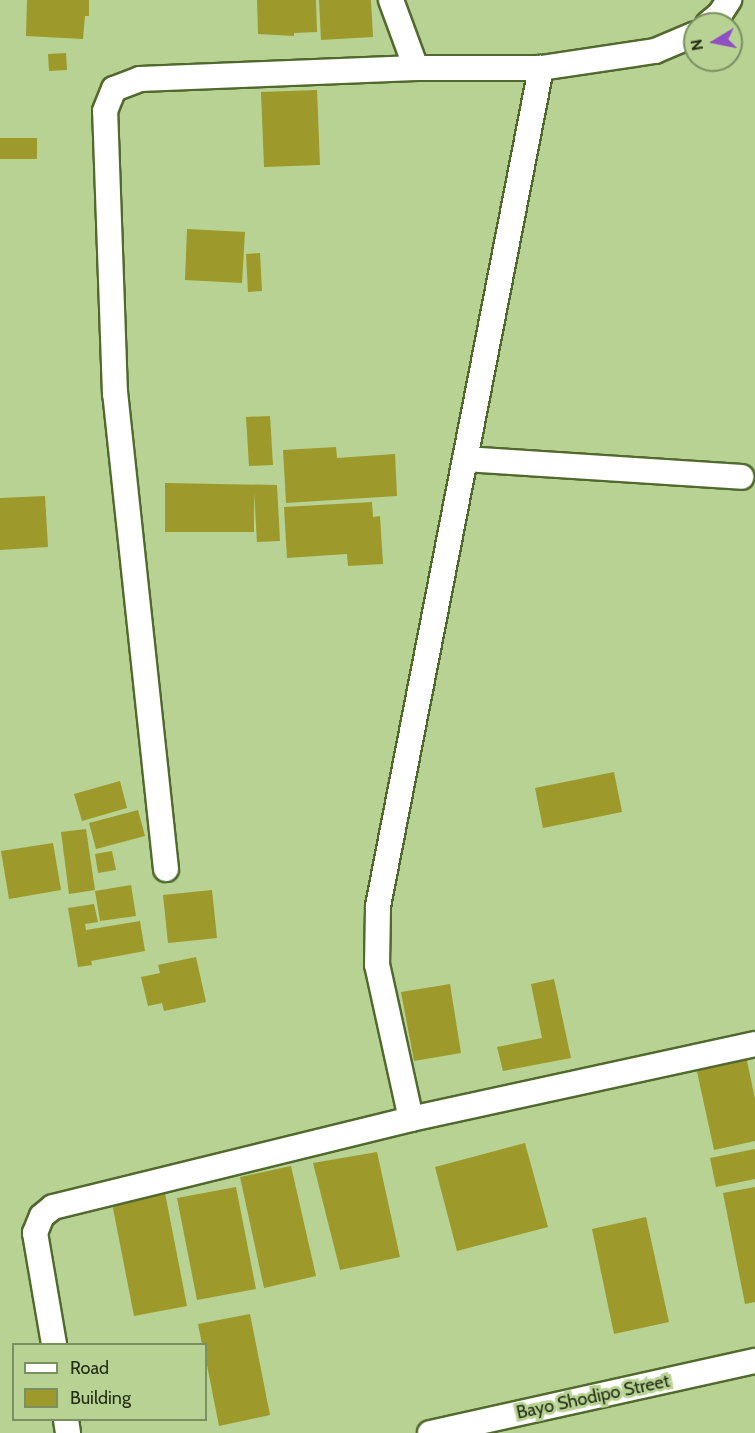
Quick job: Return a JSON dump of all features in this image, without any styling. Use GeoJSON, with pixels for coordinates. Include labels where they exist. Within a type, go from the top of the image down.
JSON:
{"type":"FeatureCollection","features":[{"type":"Feature","properties":{"kind":"street"},"geometry":{"type":"LineString","coordinates":[[391,0],[416,68]]}},
{"type":"Feature","properties":{"kind":"street"},"geometry":{"type":"LineString","coordinates":[[166,869],[115,394],[105,111],[114,89],[140,79],[416,68],[541,68],[655,51],[683,39]]}},
{"type":"Feature","properties":{"kind":"street"},"geometry":{"type":"LineString","coordinates":[[411,1119],[377,965],[378,906],[541,68]]}},
{"type":"Feature","properties":{"kind":"street"},"geometry":{"type":"LineString","coordinates":[[465,459],[741,477]]}},
{"type":"Feature","properties":{"kind":"street"},"geometry":{"type":"LineString","coordinates":[[54,1343],[35,1233],[42,1216],[53,1207],[411,1119],[755,1044]]}},
{"type":"Feature","properties":{"kind":"street","name":"Bayo Shodipo Street"},"geometry":{"type":"LineString","coordinates":[[430,1433],[755,1361]]}},
{"type":"Feature","properties":{"kind":"building"},"geometry":{"type":"Polygon","coordinates":[[[27,0],[89,0],[89,16],[85,16],[83,39],[26,36],[27,0]]]}},
{"type":"Feature","properties":{"kind":"building"},"geometry":{"type":"Polygon","coordinates":[[[257,0],[316,0],[317,32],[294,33],[294,36],[258,34],[257,0]]]}},
{"type":"Feature","properties":{"kind":"building"},"geometry":{"type":"Polygon","coordinates":[[[319,0],[371,0],[373,37],[321,40],[319,0]]]}},
{"type":"Feature","properties":{"kind":"building"},"geometry":{"type":"Polygon","coordinates":[[[66,53],[67,70],[49,71],[48,54],[66,53]]]}},
{"type":"Feature","properties":{"kind":"building"},"geometry":{"type":"Polygon","coordinates":[[[317,90],[320,165],[264,167],[261,92],[317,90]]]}},
{"type":"Feature","properties":{"kind":"building"},"geometry":{"type":"Polygon","coordinates":[[[0,138],[37,138],[37,159],[0,159],[0,138]]]}},
{"type":"Feature","properties":{"kind":"building"},"geometry":{"type":"Polygon","coordinates":[[[187,229],[245,232],[242,283],[185,280],[187,229]]]}},
{"type":"Feature","properties":{"kind":"building"},"geometry":{"type":"Polygon","coordinates":[[[260,253],[262,291],[248,292],[246,254],[260,253]]]}},
{"type":"Feature","properties":{"kind":"building"},"geometry":{"type":"Polygon","coordinates":[[[270,416],[273,465],[249,466],[246,417],[270,416]]]}},
{"type":"Feature","properties":{"kind":"building"},"geometry":{"type":"Polygon","coordinates":[[[336,447],[337,458],[395,454],[397,496],[286,503],[283,450],[336,447]]]}},
{"type":"Feature","properties":{"kind":"building"},"geometry":{"type":"Polygon","coordinates":[[[165,483],[277,485],[280,541],[257,542],[254,492],[254,532],[165,532],[165,483]]]}},
{"type":"Feature","properties":{"kind":"building"},"geometry":{"type":"Polygon","coordinates":[[[45,496],[48,547],[0,550],[0,498],[45,496]]]}},
{"type":"Feature","properties":{"kind":"building"},"geometry":{"type":"Polygon","coordinates":[[[372,502],[373,517],[380,516],[383,564],[348,566],[347,554],[287,558],[284,507],[372,502]]]}},
{"type":"Feature","properties":{"kind":"building"},"geometry":{"type":"Polygon","coordinates":[[[614,772],[622,812],[543,828],[535,788],[614,772]]]}},
{"type":"Feature","properties":{"kind":"building"},"geometry":{"type":"Polygon","coordinates":[[[120,781],[127,808],[82,821],[74,794],[120,781]]]}},
{"type":"Feature","properties":{"kind":"building"},"geometry":{"type":"Polygon","coordinates":[[[138,810],[145,836],[96,849],[89,823],[138,810]]]}},
{"type":"Feature","properties":{"kind":"building"},"geometry":{"type":"Polygon","coordinates":[[[86,829],[95,890],[69,894],[61,832],[86,829]]]}},
{"type":"Feature","properties":{"kind":"building"},"geometry":{"type":"Polygon","coordinates":[[[53,843],[61,890],[9,899],[1,851],[53,843]]]}},
{"type":"Feature","properties":{"kind":"building"},"geometry":{"type":"Polygon","coordinates":[[[112,851],[116,870],[98,873],[95,854],[112,851]]]}},
{"type":"Feature","properties":{"kind":"building"},"geometry":{"type":"Polygon","coordinates":[[[131,885],[136,916],[100,921],[95,891],[131,885]]]}},
{"type":"Feature","properties":{"kind":"building"},"geometry":{"type":"Polygon","coordinates":[[[212,890],[217,938],[168,943],[163,895],[212,890]]]}},
{"type":"Feature","properties":{"kind":"building"},"geometry":{"type":"Polygon","coordinates":[[[94,904],[98,922],[85,924],[86,930],[140,921],[145,951],[91,961],[92,965],[78,967],[68,908],[94,904]]]}},
{"type":"Feature","properties":{"kind":"building"},"geometry":{"type":"Polygon","coordinates":[[[196,957],[206,1002],[164,1011],[162,1003],[148,1006],[141,977],[160,973],[158,965],[196,957]]]}},
{"type":"Feature","properties":{"kind":"building"},"geometry":{"type":"Polygon","coordinates":[[[554,979],[571,1058],[503,1071],[497,1047],[542,1038],[531,984],[554,979]]]}},
{"type":"Feature","properties":{"kind":"building"},"geometry":{"type":"Polygon","coordinates":[[[450,984],[461,1053],[414,1061],[401,992],[450,984]]]}},
{"type":"Feature","properties":{"kind":"building"},"geometry":{"type":"Polygon","coordinates":[[[746,1056],[755,1099],[755,1141],[714,1150],[696,1067],[746,1056]]]}},
{"type":"Feature","properties":{"kind":"building"},"geometry":{"type":"Polygon","coordinates":[[[525,1143],[548,1227],[457,1251],[435,1167],[525,1143]]]}},
{"type":"Feature","properties":{"kind":"building"},"geometry":{"type":"Polygon","coordinates":[[[755,1149],[755,1179],[716,1187],[710,1158],[755,1149]]]}},
{"type":"Feature","properties":{"kind":"building"},"geometry":{"type":"Polygon","coordinates":[[[377,1152],[400,1257],[340,1270],[313,1163],[377,1152]]]}},
{"type":"Feature","properties":{"kind":"building"},"geometry":{"type":"Polygon","coordinates":[[[291,1166],[316,1276],[264,1288],[240,1177],[291,1166]]]}},
{"type":"Feature","properties":{"kind":"building"},"geometry":{"type":"Polygon","coordinates":[[[236,1187],[256,1289],[197,1300],[177,1198],[236,1187]]]}},
{"type":"Feature","properties":{"kind":"building"},"geometry":{"type":"Polygon","coordinates":[[[755,1187],[755,1302],[745,1304],[723,1193],[755,1187]]]}},
{"type":"Feature","properties":{"kind":"building"},"geometry":{"type":"Polygon","coordinates":[[[165,1193],[187,1306],[134,1316],[112,1203],[165,1193]]]}},
{"type":"Feature","properties":{"kind":"building"},"geometry":{"type":"Polygon","coordinates":[[[646,1217],[669,1322],[614,1334],[592,1229],[646,1217]]]}},
{"type":"Feature","properties":{"kind":"building"},"geometry":{"type":"Polygon","coordinates":[[[250,1314],[270,1415],[219,1426],[207,1365],[207,1343],[202,1343],[198,1324],[250,1314]]]}}]}
